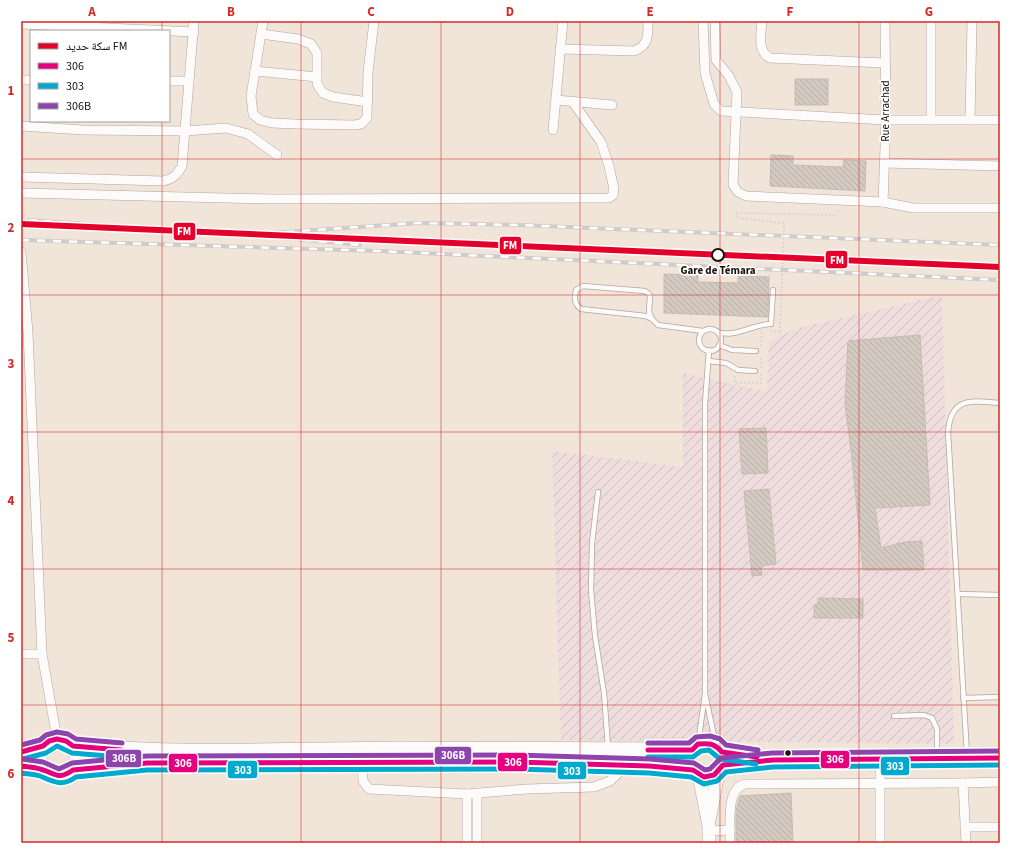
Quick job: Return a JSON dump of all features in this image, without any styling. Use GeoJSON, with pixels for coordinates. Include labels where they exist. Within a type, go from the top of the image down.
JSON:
{"type":"FeatureCollection","features":[{"type":"Feature","properties":{"kind":"main road"},"geometry":{"type":"LineString","coordinates":[[21,752],[43,746],[49,741],[57,739],[66,741],[73,746],[126,750],[214,752],[608,750],[695,747],[710,743],[719,759],[709,833]]}},
{"type":"Feature","properties":{"kind":"main road"},"geometry":{"type":"LineString","coordinates":[[43,746],[39,758],[43,770]]}},
{"type":"Feature","properties":{"kind":"main road"},"geometry":{"type":"LineString","coordinates":[[73,746],[76,754],[76,762],[73,770]]}},
{"type":"Feature","properties":{"kind":"main road"},"geometry":{"type":"LineString","coordinates":[[695,747],[689,760],[696,773],[709,833]]}},
{"type":"Feature","properties":{"kind":"main road"},"geometry":{"type":"LineString","coordinates":[[719,759],[1000,758]]}},
{"type":"Feature","properties":{"kind":"main road"},"geometry":{"type":"LineString","coordinates":[[21,766],[43,770],[49,775],[58,777],[66,775],[73,770],[147,763],[334,763],[362,761],[516,762],[627,765],[696,773],[709,776],[719,759]]}},
{"type":"Feature","properties":{"kind":"street"},"geometry":{"type":"LineString","coordinates":[[21,178],[169,180],[176,175],[182,166],[194,21]]}},
{"type":"Feature","properties":{"kind":"street"},"geometry":{"type":"LineString","coordinates":[[263,21],[252,96],[253,114],[260,120],[272,123],[296,124],[361,124],[367,118],[368,72],[374,21]]}},
{"type":"Feature","properties":{"kind":"street"},"geometry":{"type":"LineString","coordinates":[[553,130],[563,21]]}},
{"type":"Feature","properties":{"kind":"street"},"geometry":{"type":"LineString","coordinates":[[560,49],[634,51],[645,45],[648,40],[648,21]]}},
{"type":"Feature","properties":{"kind":"street"},"geometry":{"type":"LineString","coordinates":[[703,21],[703,60],[714,104],[721,111],[886,120],[1000,120]]}},
{"type":"Feature","properties":{"kind":"street"},"geometry":{"type":"LineString","coordinates":[[715,21],[716,60],[729,76],[736,88],[733,185],[738,192],[746,196],[883,202],[913,208],[1000,208]]}},
{"type":"Feature","properties":{"kind":"street"},"geometry":{"type":"LineString","coordinates":[[762,21],[762,53],[770,58],[884,63]]}},
{"type":"Feature","properties":{"kind":"street","name":"Rue Arrachad"},"geometry":{"type":"LineString","coordinates":[[883,202],[886,120],[884,63],[885,21]]}},
{"type":"Feature","properties":{"kind":"street"},"geometry":{"type":"LineString","coordinates":[[931,21],[931,120]]}},
{"type":"Feature","properties":{"kind":"street"},"geometry":{"type":"LineString","coordinates":[[970,120],[972,21]]}},
{"type":"Feature","properties":{"kind":"street"},"geometry":{"type":"LineString","coordinates":[[21,24],[82,29],[119,30]]}},
{"type":"Feature","properties":{"kind":"street"},"geometry":{"type":"LineString","coordinates":[[170,31],[194,32]]}},
{"type":"Feature","properties":{"kind":"street"},"geometry":{"type":"LineString","coordinates":[[261,34],[298,39],[311,44],[317,53],[317,84],[323,93],[333,98],[368,102]]}},
{"type":"Feature","properties":{"kind":"street"},"geometry":{"type":"LineString","coordinates":[[255,71],[317,77]]}},
{"type":"Feature","properties":{"kind":"street"},"geometry":{"type":"LineString","coordinates":[[170,81],[189,81]]}},
{"type":"Feature","properties":{"kind":"street"},"geometry":{"type":"LineString","coordinates":[[556,100],[612,104]]}},
{"type":"Feature","properties":{"kind":"street"},"geometry":{"type":"LineString","coordinates":[[21,193],[271,199],[609,198],[613,195],[614,190],[605,154],[600,142],[572,102]]}},
{"type":"Feature","properties":{"kind":"street"},"geometry":{"type":"LineString","coordinates":[[21,126],[82,125],[185,131],[226,128],[248,134],[277,155]]}},
{"type":"Feature","properties":{"kind":"street"},"geometry":{"type":"LineString","coordinates":[[884,163],[1000,166]]}},
{"type":"Feature","properties":{"kind":"street"},"geometry":{"type":"LineString","coordinates":[[21,252],[28,332],[42,654],[57,739]]}},
{"type":"Feature","properties":{"kind":"street"},"geometry":{"type":"LineString","coordinates":[[21,654],[42,654]]}},
{"type":"Feature","properties":{"kind":"street"},"geometry":{"type":"LineString","coordinates":[[880,759],[880,843]]}},
{"type":"Feature","properties":{"kind":"street"},"geometry":{"type":"LineString","coordinates":[[362,761],[363,781],[369,789],[467,794],[527,789],[594,787],[610,781],[627,765]]}},
{"type":"Feature","properties":{"kind":"street"},"geometry":{"type":"LineString","coordinates":[[963,782],[966,843]]}},
{"type":"Feature","properties":{"kind":"street"},"geometry":{"type":"LineString","coordinates":[[730,843],[733,793],[741,785],[1000,782]]}},
{"type":"Feature","properties":{"kind":"street"},"geometry":{"type":"LineString","coordinates":[[477,793],[477,843]]}},
{"type":"Feature","properties":{"kind":"street"},"geometry":{"type":"LineString","coordinates":[[467,794],[467,843]]}},
{"type":"Feature","properties":{"kind":"street"},"geometry":{"type":"LineString","coordinates":[[965,827],[1000,827]]}},
{"type":"Feature","properties":{"kind":"street"},"geometry":{"type":"LineString","coordinates":[[709,833],[730,830]]}},
{"type":"Feature","properties":{"kind":"lane"},"geometry":{"type":"LineString","coordinates":[[652,319],[646,316],[581,309],[576,304],[575,293],[579,287],[583,286],[645,291],[650,295],[650,312],[652,319],[656,324],[661,326],[704,331],[708,329],[723,334],[741,332],[760,324],[771,324],[773,290]]}},
{"type":"Feature","properties":{"kind":"lane"},"geometry":{"type":"LineString","coordinates":[[704,331],[699,340],[701,345],[709,350],[714,349],[719,345],[720,336],[718,332]]}},
{"type":"Feature","properties":{"kind":"lane"},"geometry":{"type":"LineString","coordinates":[[719,345],[732,350],[756,351]]}},
{"type":"Feature","properties":{"kind":"lane"},"geometry":{"type":"LineString","coordinates":[[695,747],[705,694],[705,404],[709,350]]}},
{"type":"Feature","properties":{"kind":"lane"},"geometry":{"type":"LineString","coordinates":[[709,361],[726,363],[734,369],[755,372]]}},
{"type":"Feature","properties":{"kind":"lane"},"geometry":{"type":"LineString","coordinates":[[967,758],[948,432],[949,418],[955,408],[964,402],[1000,403]]}},
{"type":"Feature","properties":{"kind":"lane"},"geometry":{"type":"LineString","coordinates":[[988,402],[1000,406]]}},
{"type":"Feature","properties":{"kind":"lane"},"geometry":{"type":"LineString","coordinates":[[598,492],[592,543],[591,590],[595,636],[604,692],[608,750]]}},
{"type":"Feature","properties":{"kind":"lane"},"geometry":{"type":"LineString","coordinates":[[958,594],[1000,595]]}},
{"type":"Feature","properties":{"kind":"lane"},"geometry":{"type":"LineString","coordinates":[[705,694],[719,759]]}},
{"type":"Feature","properties":{"kind":"lane"},"geometry":{"type":"LineString","coordinates":[[963,698],[1000,696]]}},
{"type":"Feature","properties":{"kind":"lane"},"geometry":{"type":"LineString","coordinates":[[894,716],[924,715],[932,718],[937,728],[937,758]]}},
{"type":"Feature","properties":{"kind":"path"},"geometry":{"type":"LineString","coordinates":[[734,369],[735,384],[761,383],[762,331],[780,332],[784,227],[784,223],[737,218],[737,213],[833,215]]}},
{"type":"Feature","properties":{"kind":"shaded area"},"geometry":{"type":"Polygon","coordinates":[[[942,295],[954,744],[561,740],[552,451],[683,467],[683,373],[767,392],[769,342],[794,329],[942,295]]]}},
{"type":"Feature","properties":{"kind":"building"},"geometry":{"type":"Polygon","coordinates":[[[795,79],[828,79],[828,105],[795,105],[795,79]]]}},
{"type":"Feature","properties":{"kind":"building"},"geometry":{"type":"Polygon","coordinates":[[[771,155],[793,156],[793,165],[843,167],[844,160],[866,161],[865,191],[770,186],[771,155]]]}},
{"type":"Feature","properties":{"kind":"building","name":"Gare de Témara"},"geometry":{"type":"Polygon","coordinates":[[[664,274],[698,275],[698,282],[738,283],[738,276],[769,277],[768,317],[664,313],[664,274]]]}},
{"type":"Feature","properties":{"kind":"building"},"geometry":{"type":"Polygon","coordinates":[[[920,335],[930,505],[875,508],[881,548],[905,542],[922,541],[924,570],[863,570],[845,404],[848,341],[920,335]]]}},
{"type":"Feature","properties":{"kind":"building"},"geometry":{"type":"Polygon","coordinates":[[[766,428],[768,473],[742,474],[739,429],[766,428]]]}},
{"type":"Feature","properties":{"kind":"building"},"geometry":{"type":"Polygon","coordinates":[[[769,489],[776,564],[761,566],[762,575],[752,576],[744,491],[769,489]]]}},
{"type":"Feature","properties":{"kind":"building"},"geometry":{"type":"Polygon","coordinates":[[[818,598],[863,599],[863,618],[814,618],[814,605],[818,605],[818,598]]]}},
{"type":"Feature","properties":{"kind":"building"},"geometry":{"type":"Polygon","coordinates":[[[791,793],[793,843],[736,843],[736,811],[740,796],[791,793]]]}},
{"type":"Feature","properties":{"kind":"railway"},"geometry":{"type":"LineString","coordinates":[[29,220],[234,234]]}},
{"type":"Feature","properties":{"kind":"railway"},"geometry":{"type":"LineString","coordinates":[[270,233],[418,223],[520,225],[1000,245]]}},
{"type":"Feature","properties":{"kind":"railway"},"geometry":{"type":"LineString","coordinates":[[239,234],[360,245]]}},
{"type":"Feature","properties":{"kind":"railway"},"geometry":{"type":"LineString","coordinates":[[21,240],[378,251],[1000,280]]}},
{"type":"Feature","properties":{"kind":"rail line","name":"FM"},"geometry":{"type":"LineString","coordinates":[[21,224],[1000,267]]}},
{"type":"Feature","properties":{"kind":"transit line","name":"306B"},"geometry":{"type":"LineString","coordinates":[[21,745],[40,740],[46,735],[57,732],[68,734],[76,739],[122,743]]}},
{"type":"Feature","properties":{"kind":"transit line","name":"306B"},"geometry":{"type":"LineString","coordinates":[[648,743],[689,743],[696,737],[710,736],[720,739],[726,745],[758,750]]}},
{"type":"Feature","properties":{"kind":"transit line","name":"306"},"geometry":{"type":"LineString","coordinates":[[21,752],[43,746],[49,741],[57,739],[66,741],[73,746],[121,750]]}},
{"type":"Feature","properties":{"kind":"transit line","name":"306"},"geometry":{"type":"LineString","coordinates":[[648,750],[692,750],[698,744],[708,744],[714,745],[722,752],[757,757]]}},
{"type":"Feature","properties":{"kind":"transit line","name":"303"},"geometry":{"type":"LineString","coordinates":[[23,759],[46,753],[57,746],[72,753],[120,757]]}},
{"type":"Feature","properties":{"kind":"transit line","name":"303"},"geometry":{"type":"LineString","coordinates":[[648,757],[693,757],[701,751],[709,750],[720,759],[756,764]]}},
{"type":"Feature","properties":{"kind":"transit line","name":"306B"},"geometry":{"type":"LineString","coordinates":[[22,759],[43,762],[59,769],[72,763],[147,756],[516,755],[650,759],[694,763],[705,770],[710,769],[721,758],[772,753],[1000,751]]}},
{"type":"Feature","properties":{"kind":"transit line","name":"306"},"geometry":{"type":"LineString","coordinates":[[21,766],[38,768],[60,776],[73,770],[147,763],[516,762],[649,766],[693,770],[704,777],[714,775],[723,765],[773,760],[1000,758]]}},
{"type":"Feature","properties":{"kind":"transit line","name":"303"},"geometry":{"type":"LineString","coordinates":[[21,773],[38,775],[54,782],[62,783],[76,777],[147,770],[516,769],[649,773],[691,777],[704,784],[717,781],[726,772],[773,767],[1000,765]]}},
{"type":"Feature","properties":{"kind":"place","name":"Gare de Témara"},"geometry":{"type":"Point","coordinates":[718,255]}}]}
